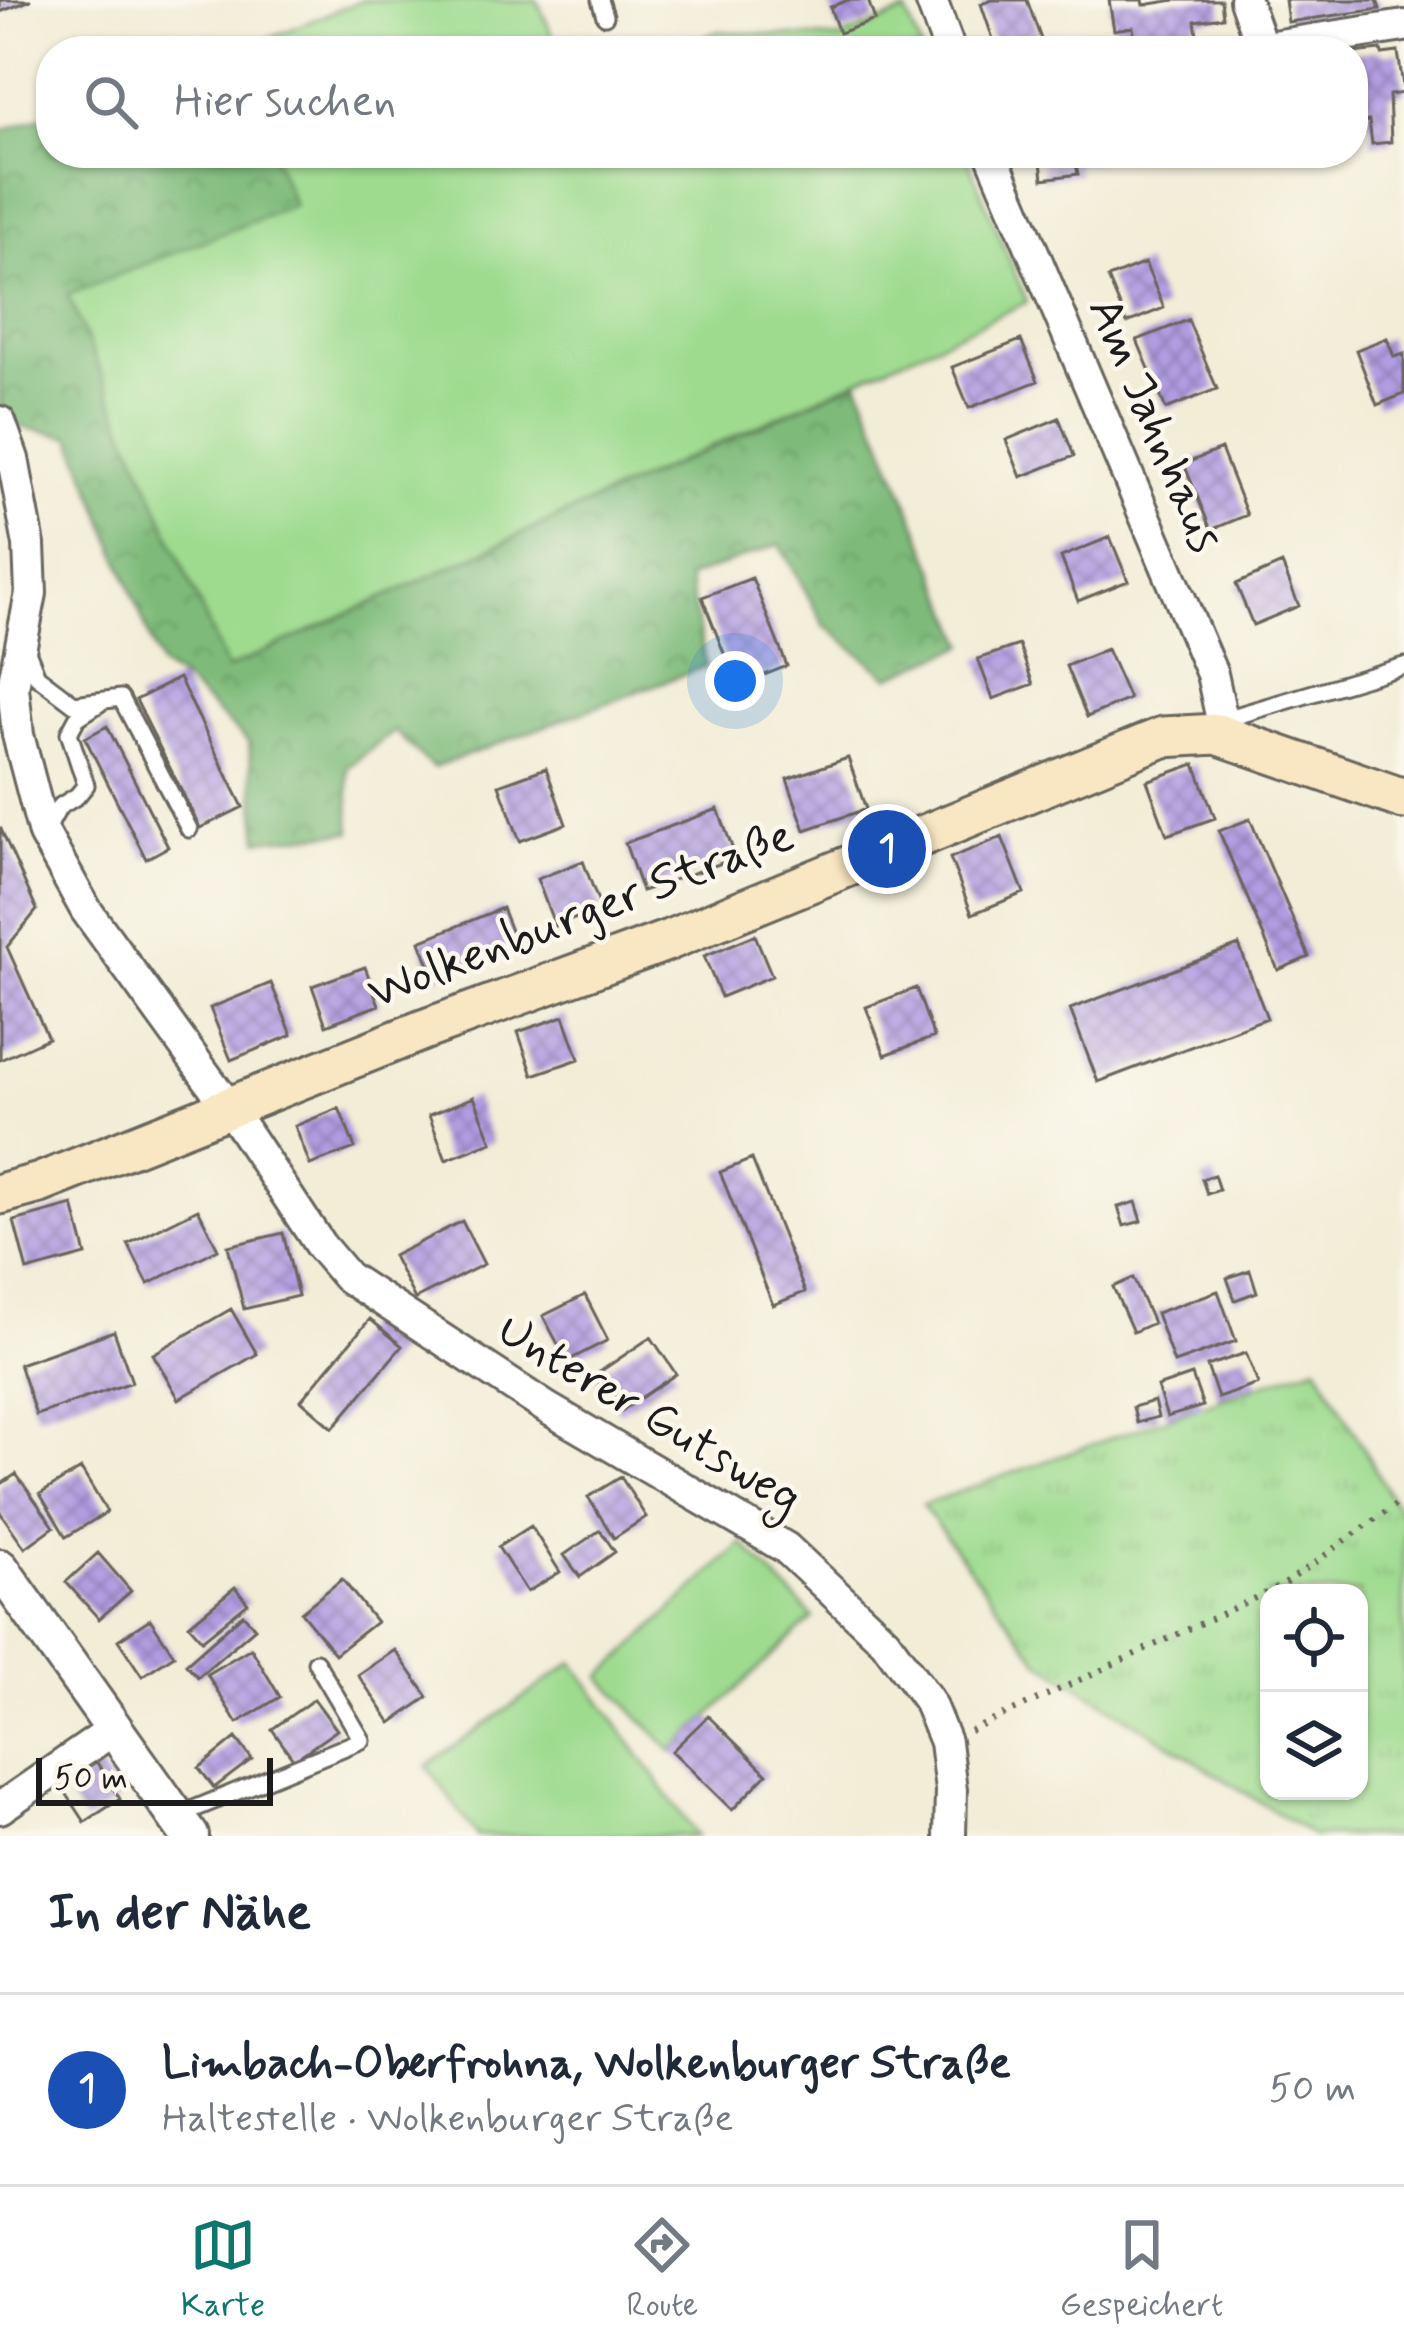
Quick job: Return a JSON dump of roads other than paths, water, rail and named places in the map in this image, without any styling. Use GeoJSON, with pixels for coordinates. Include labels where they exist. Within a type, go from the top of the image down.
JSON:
{"type":"FeatureCollection","features":[{"type":"Feature","properties":{"kind":"main road","name":"Wolkenburger Straße"},"geometry":{"type":"LineString","coordinates":[[0,1194],[40,1183],[423,1030],[669,940],[1163,737],[1220,727],[1404,800]]}},
{"type":"Feature","properties":{"kind":"street"},"geometry":{"type":"LineString","coordinates":[[931,0],[944,36]]}},
{"type":"Feature","properties":{"kind":"street"},"geometry":{"type":"LineString","coordinates":[[1245,0],[1250,36]]}},
{"type":"Feature","properties":{"kind":"street"},"geometry":{"type":"LineString","coordinates":[[1341,36],[1404,26]]}},
{"type":"Feature","properties":{"kind":"street","name":"Am Jahnhaus"},"geometry":{"type":"LineString","coordinates":[[998,168],[1212,674],[1220,727]]}},
{"type":"Feature","properties":{"kind":"street","name":"Unterer Gutsweg"},"geometry":{"type":"LineString","coordinates":[[0,422],[14,459],[29,545],[31,592],[8,714],[44,833],[86,910],[347,1277],[566,1420],[785,1548],[885,1641],[928,1700],[945,1742],[950,1836]]}},
{"type":"Feature","properties":{"kind":"street"},"geometry":{"type":"LineString","coordinates":[[0,1568],[184,1826]]}},
{"type":"Feature","properties":{"kind":"street"},"geometry":{"type":"LineString","coordinates":[[0,1808],[113,1730]]}},
{"type":"Feature","properties":{"kind":"lane"},"geometry":{"type":"LineString","coordinates":[[23,642],[37,676],[74,704],[121,698],[189,829]]}},
{"type":"Feature","properties":{"kind":"lane","name":"Wolkenburger Straße"},"geometry":{"type":"LineString","coordinates":[[1220,727],[1404,666]]}},
{"type":"Feature","properties":{"kind":"lane"},"geometry":{"type":"LineString","coordinates":[[44,833],[59,807],[86,784],[69,733],[77,718],[104,700]]}},
{"type":"Feature","properties":{"kind":"lane"},"geometry":{"type":"LineString","coordinates":[[184,1826],[362,1740],[316,1662]]}},
{"type":"Feature","properties":{"kind":"place","name":"Limbach-Oberfrohna, Wolkenburger Straße"},"geometry":{"type":"Point","coordinates":[887,849]}}]}
